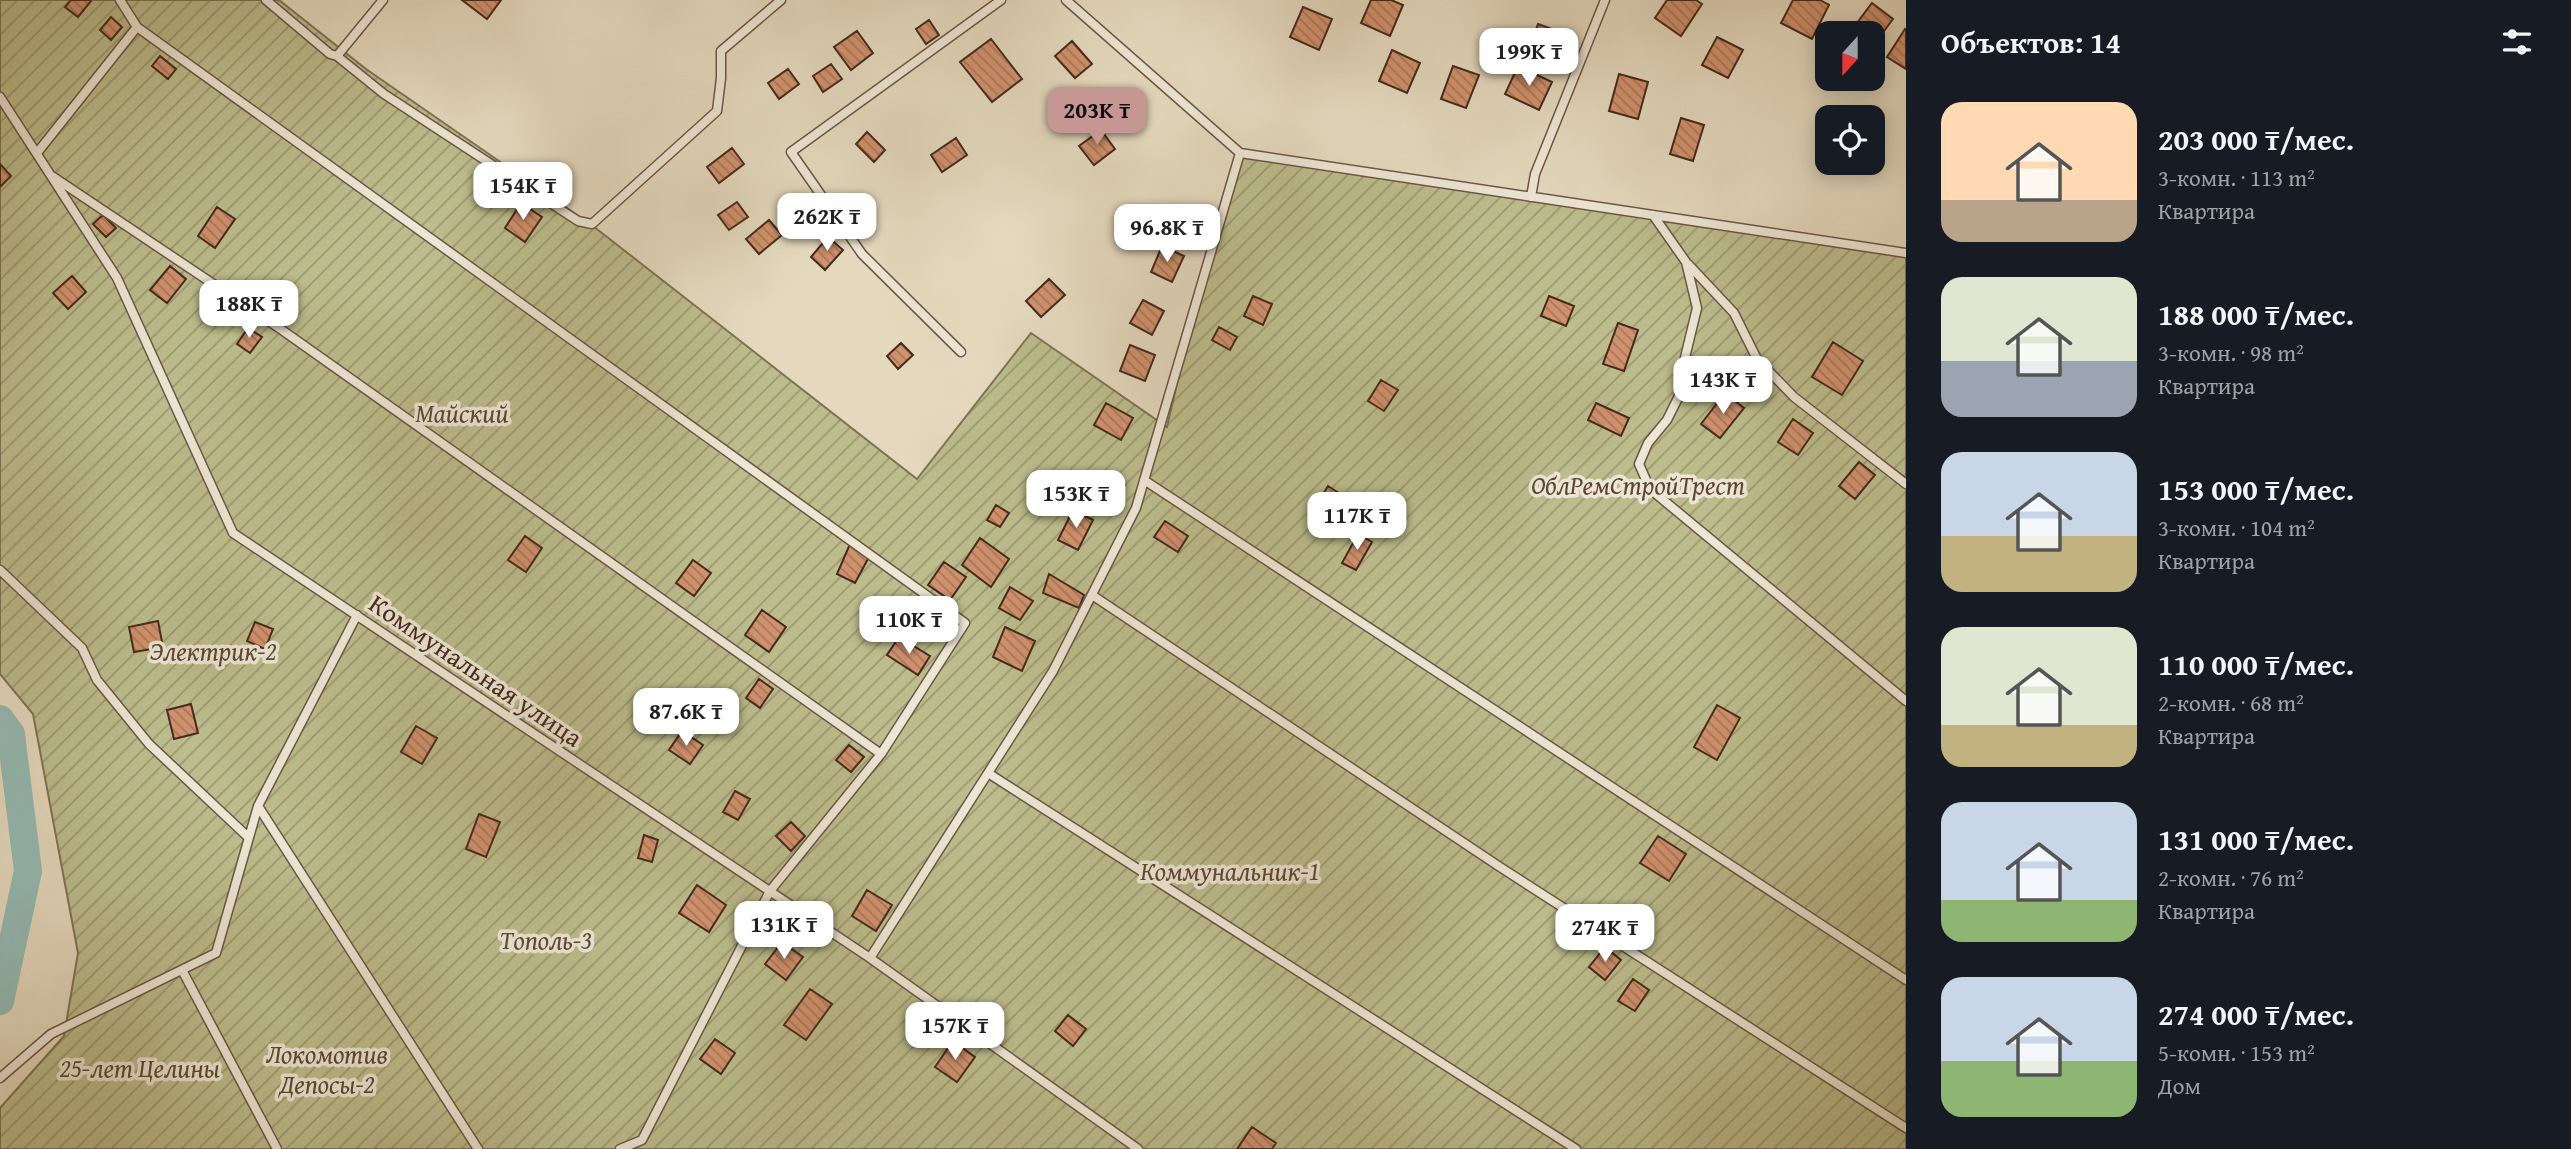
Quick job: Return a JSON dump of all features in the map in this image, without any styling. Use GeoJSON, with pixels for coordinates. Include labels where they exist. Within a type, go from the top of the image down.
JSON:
{"type":"FeatureCollection","features":[{"type":"Feature","properties":{"kind":"lane"},"geometry":{"type":"LineString","coordinates":[[120,0],[137,26],[965,623],[881,754],[770,891],[642,1140],[620,1149]]}},
{"type":"Feature","properties":{"kind":"lane"},"geometry":{"type":"LineString","coordinates":[[266,0],[330,54],[337,56],[384,94],[578,221],[592,224],[717,111],[721,51],[781,0]]}},
{"type":"Feature","properties":{"kind":"lane"},"geometry":{"type":"LineString","coordinates":[[337,56],[383,0]]}},
{"type":"Feature","properties":{"kind":"lane"},"geometry":{"type":"LineString","coordinates":[[961,352],[862,254],[791,152],[1001,0]]}},
{"type":"Feature","properties":{"kind":"lane"},"geometry":{"type":"LineString","coordinates":[[1066,0],[1240,153],[1906,253]]}},
{"type":"Feature","properties":{"kind":"lane"},"geometry":{"type":"LineString","coordinates":[[1531,197],[1535,174],[1605,0]]}},
{"type":"Feature","properties":{"kind":"lane"},"geometry":{"type":"LineString","coordinates":[[37,153],[137,26]]}},
{"type":"Feature","properties":{"kind":"lane","name":"Коммунальная улица"},"geometry":{"type":"LineString","coordinates":[[0,97],[117,278],[233,533],[870,958],[1138,1149]]}},
{"type":"Feature","properties":{"kind":"lane"},"geometry":{"type":"LineString","coordinates":[[870,958],[1053,671],[1136,508],[1240,153]]}},
{"type":"Feature","properties":{"kind":"lane"},"geometry":{"type":"LineString","coordinates":[[50,174],[293,338],[881,754]]}},
{"type":"Feature","properties":{"kind":"lane"},"geometry":{"type":"LineString","coordinates":[[1653,215],[1686,262],[1734,313],[1757,359],[1794,397],[1906,484]]}},
{"type":"Feature","properties":{"kind":"lane"},"geometry":{"type":"LineString","coordinates":[[1686,262],[1697,308],[1682,370],[1679,396],[1667,420],[1648,443],[1639,464],[1650,489],[1906,701]]}},
{"type":"Feature","properties":{"kind":"lane"},"geometry":{"type":"LineString","coordinates":[[1144,480],[1852,942],[1906,980]]}},
{"type":"Feature","properties":{"kind":"lane"},"geometry":{"type":"LineString","coordinates":[[0,570],[82,648],[97,680],[149,744],[248,837]]}},
{"type":"Feature","properties":{"kind":"lane"},"geometry":{"type":"LineString","coordinates":[[1091,595],[1511,874],[1906,1128]]}},
{"type":"Feature","properties":{"kind":"lane"},"geometry":{"type":"LineString","coordinates":[[0,1079],[51,1034],[216,953],[258,806],[356,615]]}},
{"type":"Feature","properties":{"kind":"lane"},"geometry":{"type":"LineString","coordinates":[[988,773],[1576,1149]]}},
{"type":"Feature","properties":{"kind":"lane"},"geometry":{"type":"LineString","coordinates":[[258,806],[478,1149]]}},
{"type":"Feature","properties":{"kind":"lane"},"geometry":{"type":"LineString","coordinates":[[181,970],[277,1149]]}},
{"type":"Feature","properties":{"kind":"green space"},"geometry":{"type":"Polygon","coordinates":[[[0,0],[279,0],[366,69],[593,226],[917,479],[1031,333],[1167,427],[1195,304],[1240,153],[1906,253],[1906,1149],[0,1149],[0,1108],[64,1036],[78,953],[33,714],[0,674],[0,0]]]}},
{"type":"Feature","properties":{"kind":"building"},"geometry":{"type":"Polygon","coordinates":[[[71,0],[91,1],[78,17],[65,7],[71,0]]]}},
{"type":"Feature","properties":{"kind":"building"},"geometry":{"type":"Polygon","coordinates":[[[462,0],[501,0],[487,19],[462,0]]]}},
{"type":"Feature","properties":{"kind":"building"},"geometry":{"type":"Polygon","coordinates":[[[1371,0],[1391,0],[1403,5],[1390,36],[1361,23],[1371,0]]]}},
{"type":"Feature","properties":{"kind":"building"},"geometry":{"type":"Polygon","coordinates":[[[1667,0],[1696,0],[1702,4],[1681,36],[1655,18],[1667,0]]]}},
{"type":"Feature","properties":{"kind":"building"},"geometry":{"type":"Polygon","coordinates":[[[1793,0],[1820,0],[1829,5],[1821,21],[1815,21],[1812,39],[1781,23],[1793,0]]]}},
{"type":"Feature","properties":{"kind":"building"},"geometry":{"type":"Polygon","coordinates":[[[1872,3],[1893,19],[1885,30],[1885,21],[1858,21],[1872,3]]]}},
{"type":"Feature","properties":{"kind":"building"},"geometry":{"type":"Polygon","coordinates":[[[1303,7],[1332,19],[1319,50],[1290,37],[1303,7]]]}},
{"type":"Feature","properties":{"kind":"building"},"geometry":{"type":"Polygon","coordinates":[[[111,17],[122,27],[111,40],[100,30],[111,17]]]}},
{"type":"Feature","properties":{"kind":"building"},"geometry":{"type":"Polygon","coordinates":[[[929,20],[939,35],[926,44],[916,29],[929,20]]]}},
{"type":"Feature","properties":{"kind":"building"},"geometry":{"type":"Polygon","coordinates":[[[1538,24],[1563,33],[1554,58],[1529,49],[1538,24]]]}},
{"type":"Feature","properties":{"kind":"building"},"geometry":{"type":"Polygon","coordinates":[[[1906,30],[1906,69],[1887,57],[1906,30]]]}},
{"type":"Feature","properties":{"kind":"building"},"geometry":{"type":"Polygon","coordinates":[[[857,31],[873,53],[851,70],[834,47],[857,31]]]}},
{"type":"Feature","properties":{"kind":"building"},"geometry":{"type":"Polygon","coordinates":[[[1717,37],[1743,50],[1728,78],[1702,65],[1717,37]]]}},
{"type":"Feature","properties":{"kind":"building"},"geometry":{"type":"Polygon","coordinates":[[[991,39],[1022,79],[992,102],[960,62],[991,39]]]}},
{"type":"Feature","properties":{"kind":"building"},"geometry":{"type":"Polygon","coordinates":[[[1072,41],[1092,64],[1075,78],[1055,56],[1072,41]]]}},
{"type":"Feature","properties":{"kind":"building"},"geometry":{"type":"Polygon","coordinates":[[[1392,50],[1420,63],[1407,93],[1379,81],[1392,50]]]}},
{"type":"Feature","properties":{"kind":"building"},"geometry":{"type":"Polygon","coordinates":[[[160,56],[176,69],[168,79],[152,66],[160,56]]]}},
{"type":"Feature","properties":{"kind":"building"},"geometry":{"type":"Polygon","coordinates":[[[831,64],[842,79],[823,92],[813,76],[831,64]]]}},
{"type":"Feature","properties":{"kind":"building"},"geometry":{"type":"Polygon","coordinates":[[[1453,66],[1479,75],[1466,108],[1441,99],[1453,66]]]}},
{"type":"Feature","properties":{"kind":"building"},"geometry":{"type":"Polygon","coordinates":[[[1518,66],[1552,82],[1539,110],[1505,94],[1518,66]]]}},
{"type":"Feature","properties":{"kind":"building"},"geometry":{"type":"Polygon","coordinates":[[[788,69],[799,84],[779,99],[768,83],[788,69]]]}},
{"type":"Feature","properties":{"kind":"building"},"geometry":{"type":"Polygon","coordinates":[[[1619,74],[1648,82],[1638,119],[1609,111],[1619,74]]]}},
{"type":"Feature","properties":{"kind":"building"},"geometry":{"type":"Polygon","coordinates":[[[1681,118],[1704,125],[1693,161],[1670,154],[1681,118]]]}},
{"type":"Feature","properties":{"kind":"building"},"geometry":{"type":"Polygon","coordinates":[[[1101,130],[1115,149],[1094,165],[1079,146],[1101,130]]]}},
{"type":"Feature","properties":{"kind":"building"},"geometry":{"type":"Polygon","coordinates":[[[867,132],[885,150],[874,162],[856,144],[867,132]]]}},
{"type":"Feature","properties":{"kind":"building"},"geometry":{"type":"Polygon","coordinates":[[[956,138],[967,155],[942,172],[931,155],[956,138]]]}},
{"type":"Feature","properties":{"kind":"building"},"geometry":{"type":"Polygon","coordinates":[[[732,148],[744,164],[719,183],[707,167],[732,148]]]}},
{"type":"Feature","properties":{"kind":"building"},"geometry":{"type":"Polygon","coordinates":[[[0,164],[11,176],[0,187],[0,164]]]}},
{"type":"Feature","properties":{"kind":"building"},"geometry":{"type":"Polygon","coordinates":[[[737,202],[748,217],[729,230],[718,215],[737,202]]]}},
{"type":"Feature","properties":{"kind":"building"},"geometry":{"type":"Polygon","coordinates":[[[521,203],[542,217],[525,242],[505,228],[521,203]]]}},
{"type":"Feature","properties":{"kind":"building"},"geometry":{"type":"Polygon","coordinates":[[[217,207],[235,219],[215,248],[198,236],[217,207]]]}},
{"type":"Feature","properties":{"kind":"building"},"geometry":{"type":"Polygon","coordinates":[[[103,215],[116,228],[106,237],[93,224],[103,215]]]}},
{"type":"Feature","properties":{"kind":"building"},"geometry":{"type":"Polygon","coordinates":[[[769,220],[782,235],[759,254],[746,239],[769,220]]]}},
{"type":"Feature","properties":{"kind":"building"},"geometry":{"type":"Polygon","coordinates":[[[828,237],[843,250],[825,270],[811,257],[828,237]]]}},
{"type":"Feature","properties":{"kind":"building"},"geometry":{"type":"Polygon","coordinates":[[[1162,246],[1184,256],[1172,282],[1151,272],[1162,246]]]}},
{"type":"Feature","properties":{"kind":"building"},"geometry":{"type":"Polygon","coordinates":[[[170,266],[186,279],[167,303],[150,290],[170,266]]]}},
{"type":"Feature","properties":{"kind":"building"},"geometry":{"type":"Polygon","coordinates":[[[72,276],[86,292],[68,309],[53,293],[72,276]]]}},
{"type":"Feature","properties":{"kind":"building"},"geometry":{"type":"Polygon","coordinates":[[[1049,279],[1065,295],[1041,317],[1026,301],[1049,279]]]}},
{"type":"Feature","properties":{"kind":"building"},"geometry":{"type":"Polygon","coordinates":[[[1253,296],[1272,304],[1263,325],[1244,316],[1253,296]]]}},
{"type":"Feature","properties":{"kind":"building"},"geometry":{"type":"Polygon","coordinates":[[[1549,296],[1574,306],[1566,326],[1541,316],[1549,296]]]}},
{"type":"Feature","properties":{"kind":"building"},"geometry":{"type":"Polygon","coordinates":[[[1143,300],[1164,311],[1152,335],[1130,323],[1143,300]]]}},
{"type":"Feature","properties":{"kind":"building"},"geometry":{"type":"Polygon","coordinates":[[[1618,323],[1638,330],[1624,371],[1603,364],[1618,323]]]}},
{"type":"Feature","properties":{"kind":"building"},"geometry":{"type":"Polygon","coordinates":[[[1219,327],[1237,337],[1230,350],[1212,340],[1219,327]]]}},
{"type":"Feature","properties":{"kind":"building"},"geometry":{"type":"Polygon","coordinates":[[[248,328],[262,337],[250,353],[237,344],[248,328]]]}},
{"type":"Feature","properties":{"kind":"building"},"geometry":{"type":"Polygon","coordinates":[[[1833,342],[1863,361],[1842,395],[1812,377],[1833,342]]]}},
{"type":"Feature","properties":{"kind":"building"},"geometry":{"type":"Polygon","coordinates":[[[901,343],[913,355],[898,369],[887,356],[901,343]]]}},
{"type":"Feature","properties":{"kind":"building"},"geometry":{"type":"Polygon","coordinates":[[[1130,345],[1155,355],[1145,381],[1120,371],[1130,345]]]}},
{"type":"Feature","properties":{"kind":"building"},"geometry":{"type":"Polygon","coordinates":[[[1381,380],[1398,390],[1384,411],[1368,401],[1381,380]]]}},
{"type":"Feature","properties":{"kind":"building"},"geometry":{"type":"Polygon","coordinates":[[[1725,393],[1744,408],[1720,438],[1701,424],[1725,393]]]}},
{"type":"Feature","properties":{"kind":"building"},"geometry":{"type":"Polygon","coordinates":[[[1106,403],[1133,418],[1121,440],[1094,425],[1106,403]]]}},
{"type":"Feature","properties":{"kind":"building"},"geometry":{"type":"Polygon","coordinates":[[[1596,403],[1629,418],[1621,436],[1588,420],[1596,403]]]}},
{"type":"Feature","properties":{"kind":"building"},"geometry":{"type":"Polygon","coordinates":[[[1793,419],[1813,433],[1798,455],[1778,442],[1793,419]]]}},
{"type":"Feature","properties":{"kind":"building"},"geometry":{"type":"Polygon","coordinates":[[[1859,462],[1875,475],[1855,499],[1839,486],[1859,462]]]}},
{"type":"Feature","properties":{"kind":"building"},"geometry":{"type":"Polygon","coordinates":[[[1105,474],[1125,485],[1119,496],[1099,485],[1105,474]]]}},
{"type":"Feature","properties":{"kind":"building"},"geometry":{"type":"Polygon","coordinates":[[[1328,486],[1345,497],[1329,524],[1312,513],[1328,486]]]}},
{"type":"Feature","properties":{"kind":"building"},"geometry":{"type":"Polygon","coordinates":[[[996,505],[1009,513],[1000,527],[987,520],[996,505]]]}},
{"type":"Feature","properties":{"kind":"building"},"geometry":{"type":"Polygon","coordinates":[[[1073,510],[1093,520],[1078,550],[1058,540],[1073,510]]]}},
{"type":"Feature","properties":{"kind":"building"},"geometry":{"type":"Polygon","coordinates":[[[1165,521],[1188,536],[1178,552],[1154,537],[1165,521]]]}},
{"type":"Feature","properties":{"kind":"building"},"geometry":{"type":"Polygon","coordinates":[[[1358,534],[1372,542],[1356,570],[1342,563],[1358,534]]]}},
{"type":"Feature","properties":{"kind":"building"},"geometry":{"type":"Polygon","coordinates":[[[525,536],[542,548],[526,572],[508,560],[525,536]]]}},
{"type":"Feature","properties":{"kind":"building"},"geometry":{"type":"Polygon","coordinates":[[[980,538],[1009,559],[991,587],[962,565],[980,538]]]}},
{"type":"Feature","properties":{"kind":"building"},"geometry":{"type":"Polygon","coordinates":[[[850,544],[869,557],[855,583],[837,574],[850,544]]]}},
{"type":"Feature","properties":{"kind":"building"},"geometry":{"type":"Polygon","coordinates":[[[693,560],[711,573],[694,596],[676,583],[693,560]]]}},
{"type":"Feature","properties":{"kind":"building"},"geometry":{"type":"Polygon","coordinates":[[[944,562],[966,577],[950,600],[928,585],[944,562]]]}},
{"type":"Feature","properties":{"kind":"building"},"geometry":{"type":"Polygon","coordinates":[[[1049,574],[1084,595],[1079,608],[1043,593],[1049,574]]]}},
{"type":"Feature","properties":{"kind":"building"},"geometry":{"type":"Polygon","coordinates":[[[1010,587],[1033,601],[1020,620],[999,608],[1010,587]]]}},
{"type":"Feature","properties":{"kind":"building"},"geometry":{"type":"Polygon","coordinates":[[[922,596],[959,622],[947,640],[911,620],[922,596]]]}},
{"type":"Feature","properties":{"kind":"building"},"geometry":{"type":"Polygon","coordinates":[[[762,610],[786,627],[769,652],[745,635],[762,610]]]}},
{"type":"Feature","properties":{"kind":"building"},"geometry":{"type":"Polygon","coordinates":[[[158,621],[163,647],[134,652],[129,627],[158,621]]]}},
{"type":"Feature","properties":{"kind":"building"},"geometry":{"type":"Polygon","coordinates":[[[255,622],[273,629],[265,649],[247,641],[255,622]]]}},
{"type":"Feature","properties":{"kind":"building"},"geometry":{"type":"Polygon","coordinates":[[[1005,627],[1035,641],[1022,671],[993,657],[1005,627]]]}},
{"type":"Feature","properties":{"kind":"building"},"geometry":{"type":"Polygon","coordinates":[[[899,637],[930,656],[918,675],[887,655],[899,637]]]}},
{"type":"Feature","properties":{"kind":"building"},"geometry":{"type":"Polygon","coordinates":[[[759,679],[773,689],[760,708],[746,698],[759,679]]]}},
{"type":"Feature","properties":{"kind":"building"},"geometry":{"type":"Polygon","coordinates":[[[647,696],[668,714],[654,730],[634,712],[647,696]]]}},
{"type":"Feature","properties":{"kind":"building"},"geometry":{"type":"Polygon","coordinates":[[[191,704],[198,733],[174,739],[167,710],[191,704]]]}},
{"type":"Feature","properties":{"kind":"building"},"geometry":{"type":"Polygon","coordinates":[[[1717,705],[1740,718],[1717,760],[1694,747],[1717,705]]]}},
{"type":"Feature","properties":{"kind":"building"},"geometry":{"type":"Polygon","coordinates":[[[416,726],[437,738],[422,764],[401,752],[416,726]]]}},
{"type":"Feature","properties":{"kind":"building"},"geometry":{"type":"Polygon","coordinates":[[[682,731],[703,745],[690,764],[669,750],[682,731]]]}},
{"type":"Feature","properties":{"kind":"building"},"geometry":{"type":"Polygon","coordinates":[[[849,745],[864,757],[851,772],[836,760],[849,745]]]}},
{"type":"Feature","properties":{"kind":"building"},"geometry":{"type":"Polygon","coordinates":[[[735,791],[750,799],[738,820],[723,812],[735,791]]]}},
{"type":"Feature","properties":{"kind":"building"},"geometry":{"type":"Polygon","coordinates":[[[479,814],[500,822],[486,857],[466,849],[479,814]]]}},
{"type":"Feature","properties":{"kind":"building"},"geometry":{"type":"Polygon","coordinates":[[[791,822],[805,836],[791,851],[776,836],[791,822]]]}},
{"type":"Feature","properties":{"kind":"building"},"geometry":{"type":"Polygon","coordinates":[[[644,835],[658,840],[652,862],[638,858],[644,835]]]}},
{"type":"Feature","properties":{"kind":"building"},"geometry":{"type":"Polygon","coordinates":[[[1658,836],[1686,854],[1669,881],[1640,863],[1658,836]]]}},
{"type":"Feature","properties":{"kind":"building"},"geometry":{"type":"Polygon","coordinates":[[[697,885],[726,905],[709,932],[679,913],[697,885]]]}},
{"type":"Feature","properties":{"kind":"building"},"geometry":{"type":"Polygon","coordinates":[[[867,890],[892,905],[876,931],[852,916],[867,890]]]}},
{"type":"Feature","properties":{"kind":"building"},"geometry":{"type":"Polygon","coordinates":[[[782,942],[803,957],[786,980],[765,964],[782,942]]]}},
{"type":"Feature","properties":{"kind":"building"},"geometry":{"type":"Polygon","coordinates":[[[1605,947],[1621,960],[1605,980],[1589,967],[1605,947]]]}},
{"type":"Feature","properties":{"kind":"building"},"geometry":{"type":"Polygon","coordinates":[[[1633,979],[1649,990],[1635,1011],[1618,1001],[1633,979]]]}},
{"type":"Feature","properties":{"kind":"building"},"geometry":{"type":"Polygon","coordinates":[[[810,989],[832,1004],[806,1040],[784,1025],[810,989]]]}},
{"type":"Feature","properties":{"kind":"building"},"geometry":{"type":"Polygon","coordinates":[[[1068,1015],[1086,1029],[1073,1046],[1055,1031],[1068,1015]]]}},
{"type":"Feature","properties":{"kind":"building"},"geometry":{"type":"Polygon","coordinates":[[[715,1039],[735,1053],[721,1074],[700,1059],[715,1039]]]}},
{"type":"Feature","properties":{"kind":"building"},"geometry":{"type":"Polygon","coordinates":[[[953,1041],[975,1057],[957,1082],[935,1067],[953,1041]]]}},
{"type":"Feature","properties":{"kind":"building"},"geometry":{"type":"Polygon","coordinates":[[[1252,1127],[1276,1143],[1272,1149],[1237,1149],[1252,1127]]]}},
{"type":"Feature","properties":{"kind":"waterway"},"geometry":{"type":"LineString","coordinates":[[0,719],[11,734],[28,871],[0,1001]]}},
{"type":"Feature","properties":{"kind":"park label","name":"Майский"},"geometry":{"type":"Point","coordinates":[462,412]}},
{"type":"Feature","properties":{"kind":"park label","name":"ОблРемСтройТрест"},"geometry":{"type":"Point","coordinates":[1638,484]}},
{"type":"Feature","properties":{"kind":"park label","name":"Электрик-2"},"geometry":{"type":"Point","coordinates":[213,650]}},
{"type":"Feature","properties":{"kind":"park label","name":"Коммунальник-1"},"geometry":{"type":"Point","coordinates":[1230,870]}},
{"type":"Feature","properties":{"kind":"park label","name":"Тополь-3"},"geometry":{"type":"Point","coordinates":[546,939]}},
{"type":"Feature","properties":{"kind":"park label","name":"25-лет Целины"},"geometry":{"type":"Point","coordinates":[140,1067]}},
{"type":"Feature","properties":{"kind":"park label","name":"Локомотив Депосы-2"},"geometry":{"type":"Point","coordinates":[327,1068]}}]}
